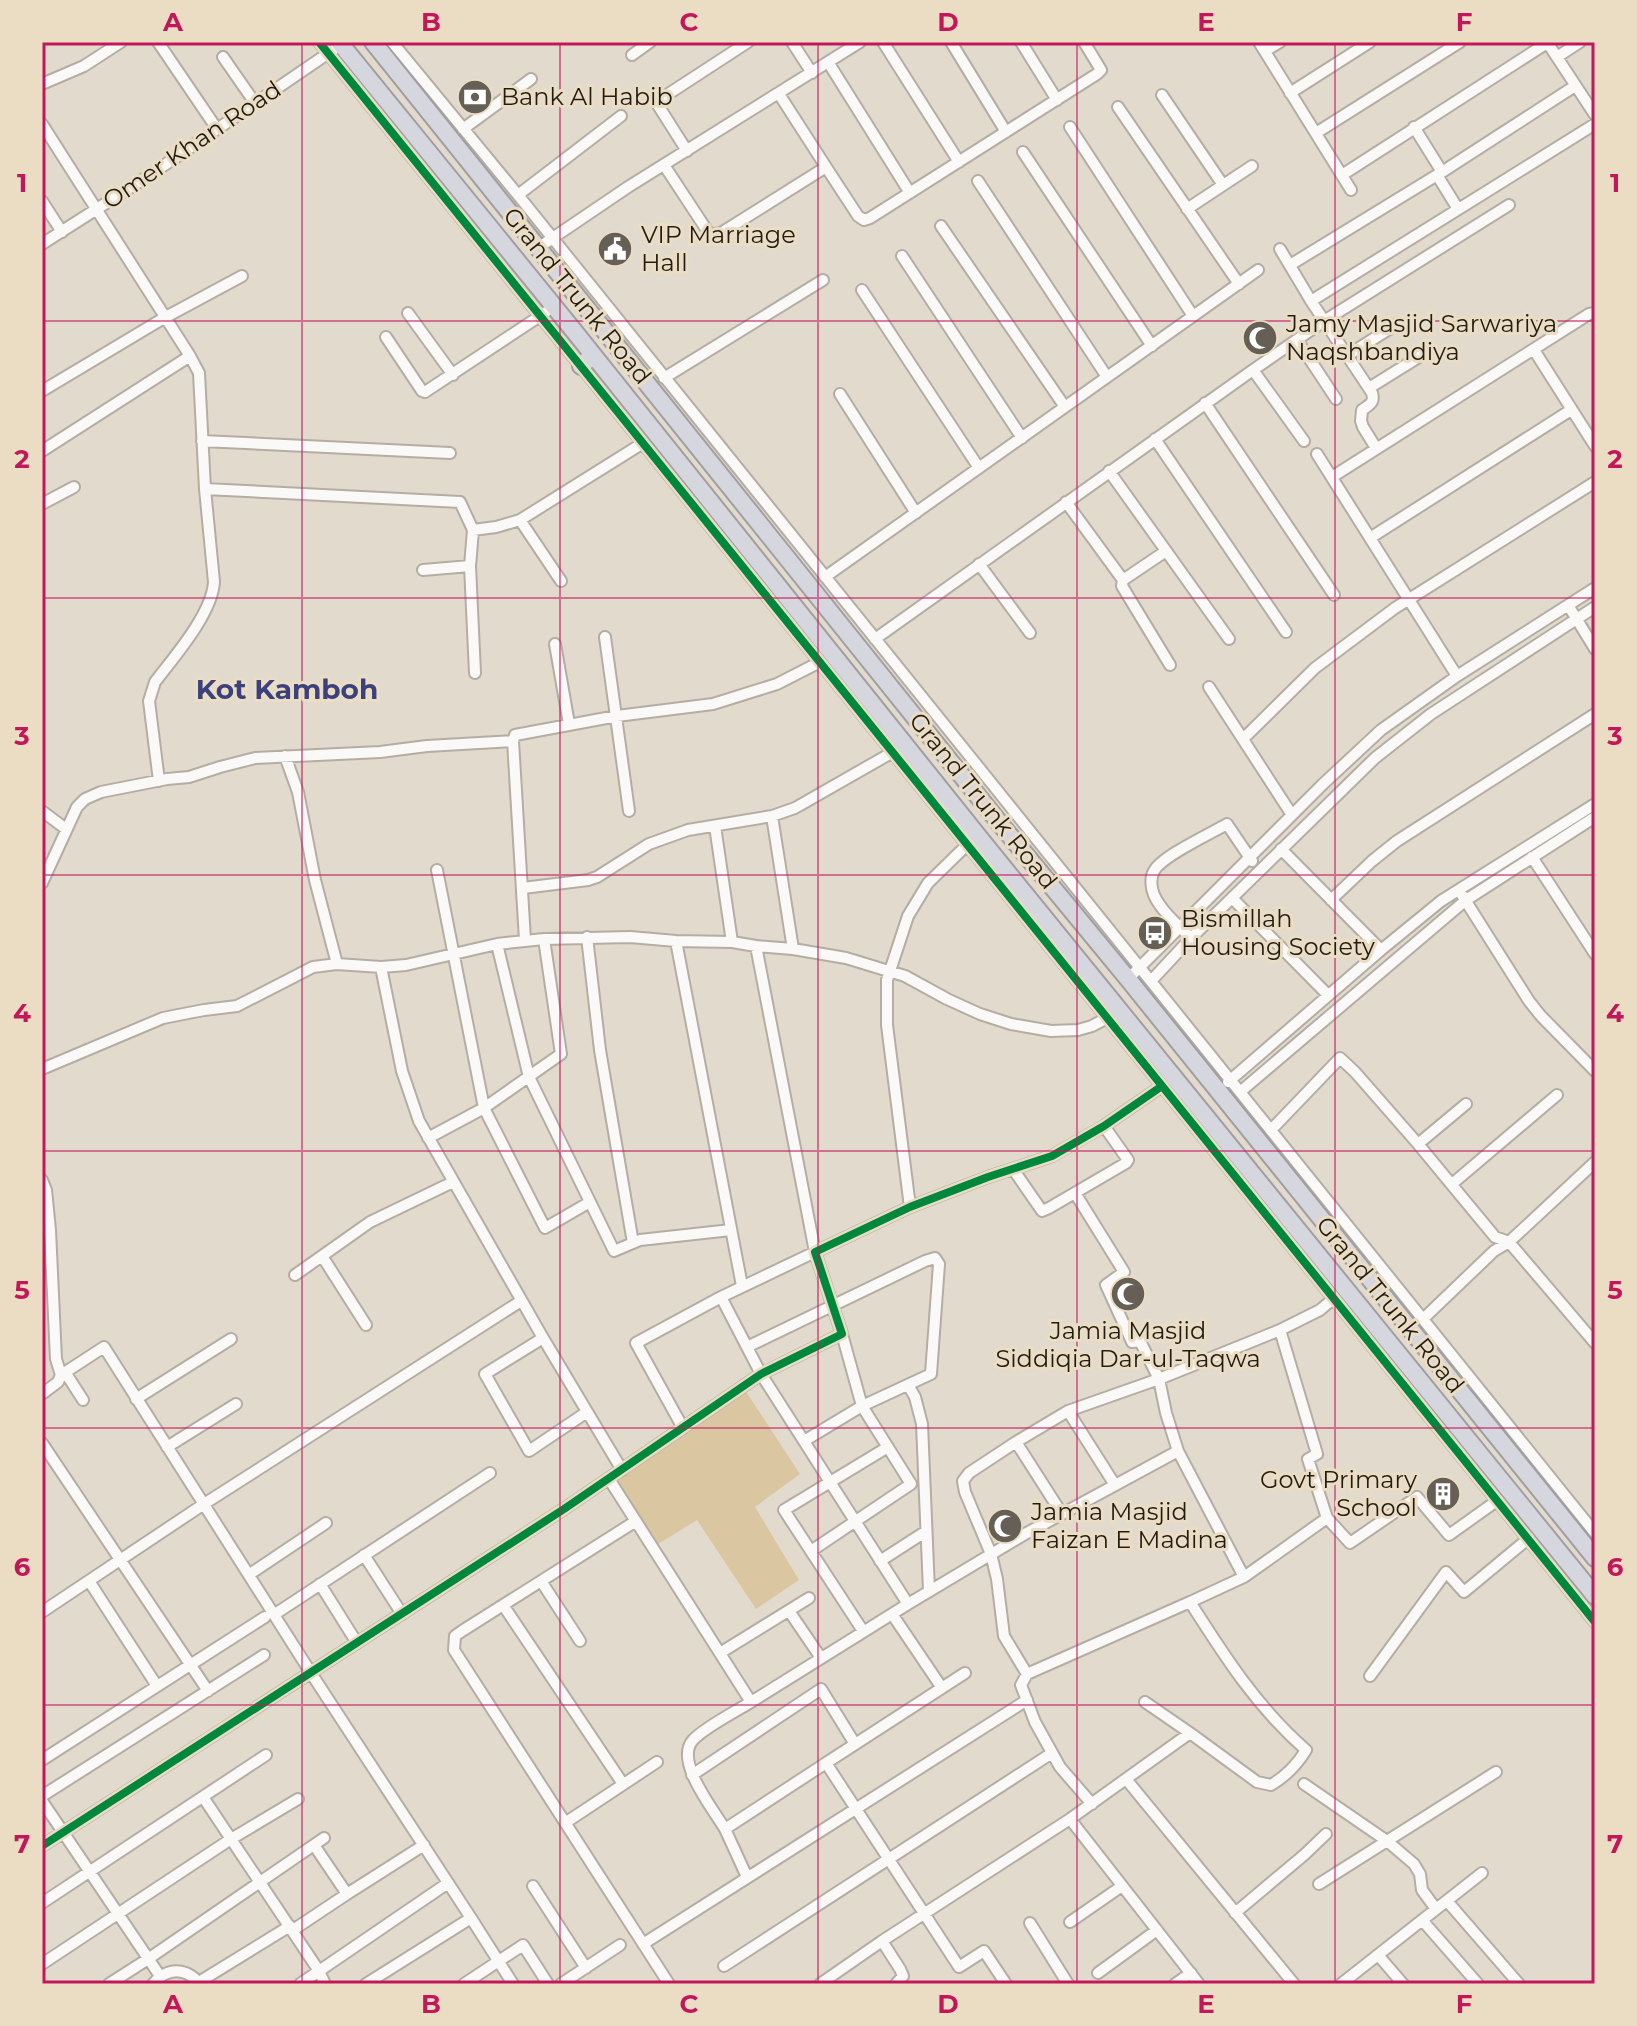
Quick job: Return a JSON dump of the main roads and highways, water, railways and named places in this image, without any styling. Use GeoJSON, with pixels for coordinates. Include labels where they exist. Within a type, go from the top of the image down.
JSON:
{"type":"FeatureCollection","features":[{"type":"Feature","properties":{"kind":"highway","name":"Grand Trunk Road"},"geometry":{"type":"LineString","coordinates":[[373,42],[545,242],[593,316],[1002,826],[1134,973],[1516,1461],[1534,1470],[1595,1558]]}},
{"type":"Feature","properties":{"kind":"highway","name":"Grand Trunk Road"},"geometry":{"type":"LineString","coordinates":[[336,47],[547,310],[574,331],[587,360],[1492,1481],[1595,1596]]}},
{"type":"Feature","properties":{"kind":"highway"},"geometry":{"type":"LineString","coordinates":[[574,331],[593,316]]}},
{"type":"Feature","properties":{"kind":"highway"},"geometry":{"type":"LineString","coordinates":[[975,843],[1002,826]]}},
{"type":"Feature","properties":{"kind":"highway"},"geometry":{"type":"LineString","coordinates":[[1492,1481],[1516,1461]]}},
{"type":"Feature","properties":{"kind":"place","name":"Bank Al Habib"},"geometry":{"type":"Point","coordinates":[475,97]}},
{"type":"Feature","properties":{"kind":"place","name":"VIP Marriage Hall"},"geometry":{"type":"Point","coordinates":[615,249]}},
{"type":"Feature","properties":{"kind":"place","name":"Jamy Masjid Sarwariya Naqshbandiya"},"geometry":{"type":"Point","coordinates":[1260,338]}},
{"type":"Feature","properties":{"kind":"place","name":"Bismillah Housing Society"},"geometry":{"type":"Point","coordinates":[1155,933]}},
{"type":"Feature","properties":{"kind":"place","name":"Jamia Masjid Siddiqia Dar-ul-Taqwa"},"geometry":{"type":"Point","coordinates":[1128,1294]}},
{"type":"Feature","properties":{"kind":"place","name":"Govt Primary School"},"geometry":{"type":"Point","coordinates":[1443,1494]}},
{"type":"Feature","properties":{"kind":"place","name":"Jamia Masjid Faizan E Madina"},"geometry":{"type":"Point","coordinates":[1005,1526]}},
{"type":"Feature","properties":{"kind":"district","name":"Kot Kamboh"},"geometry":{"type":"Point","coordinates":[287,689]}}]}
